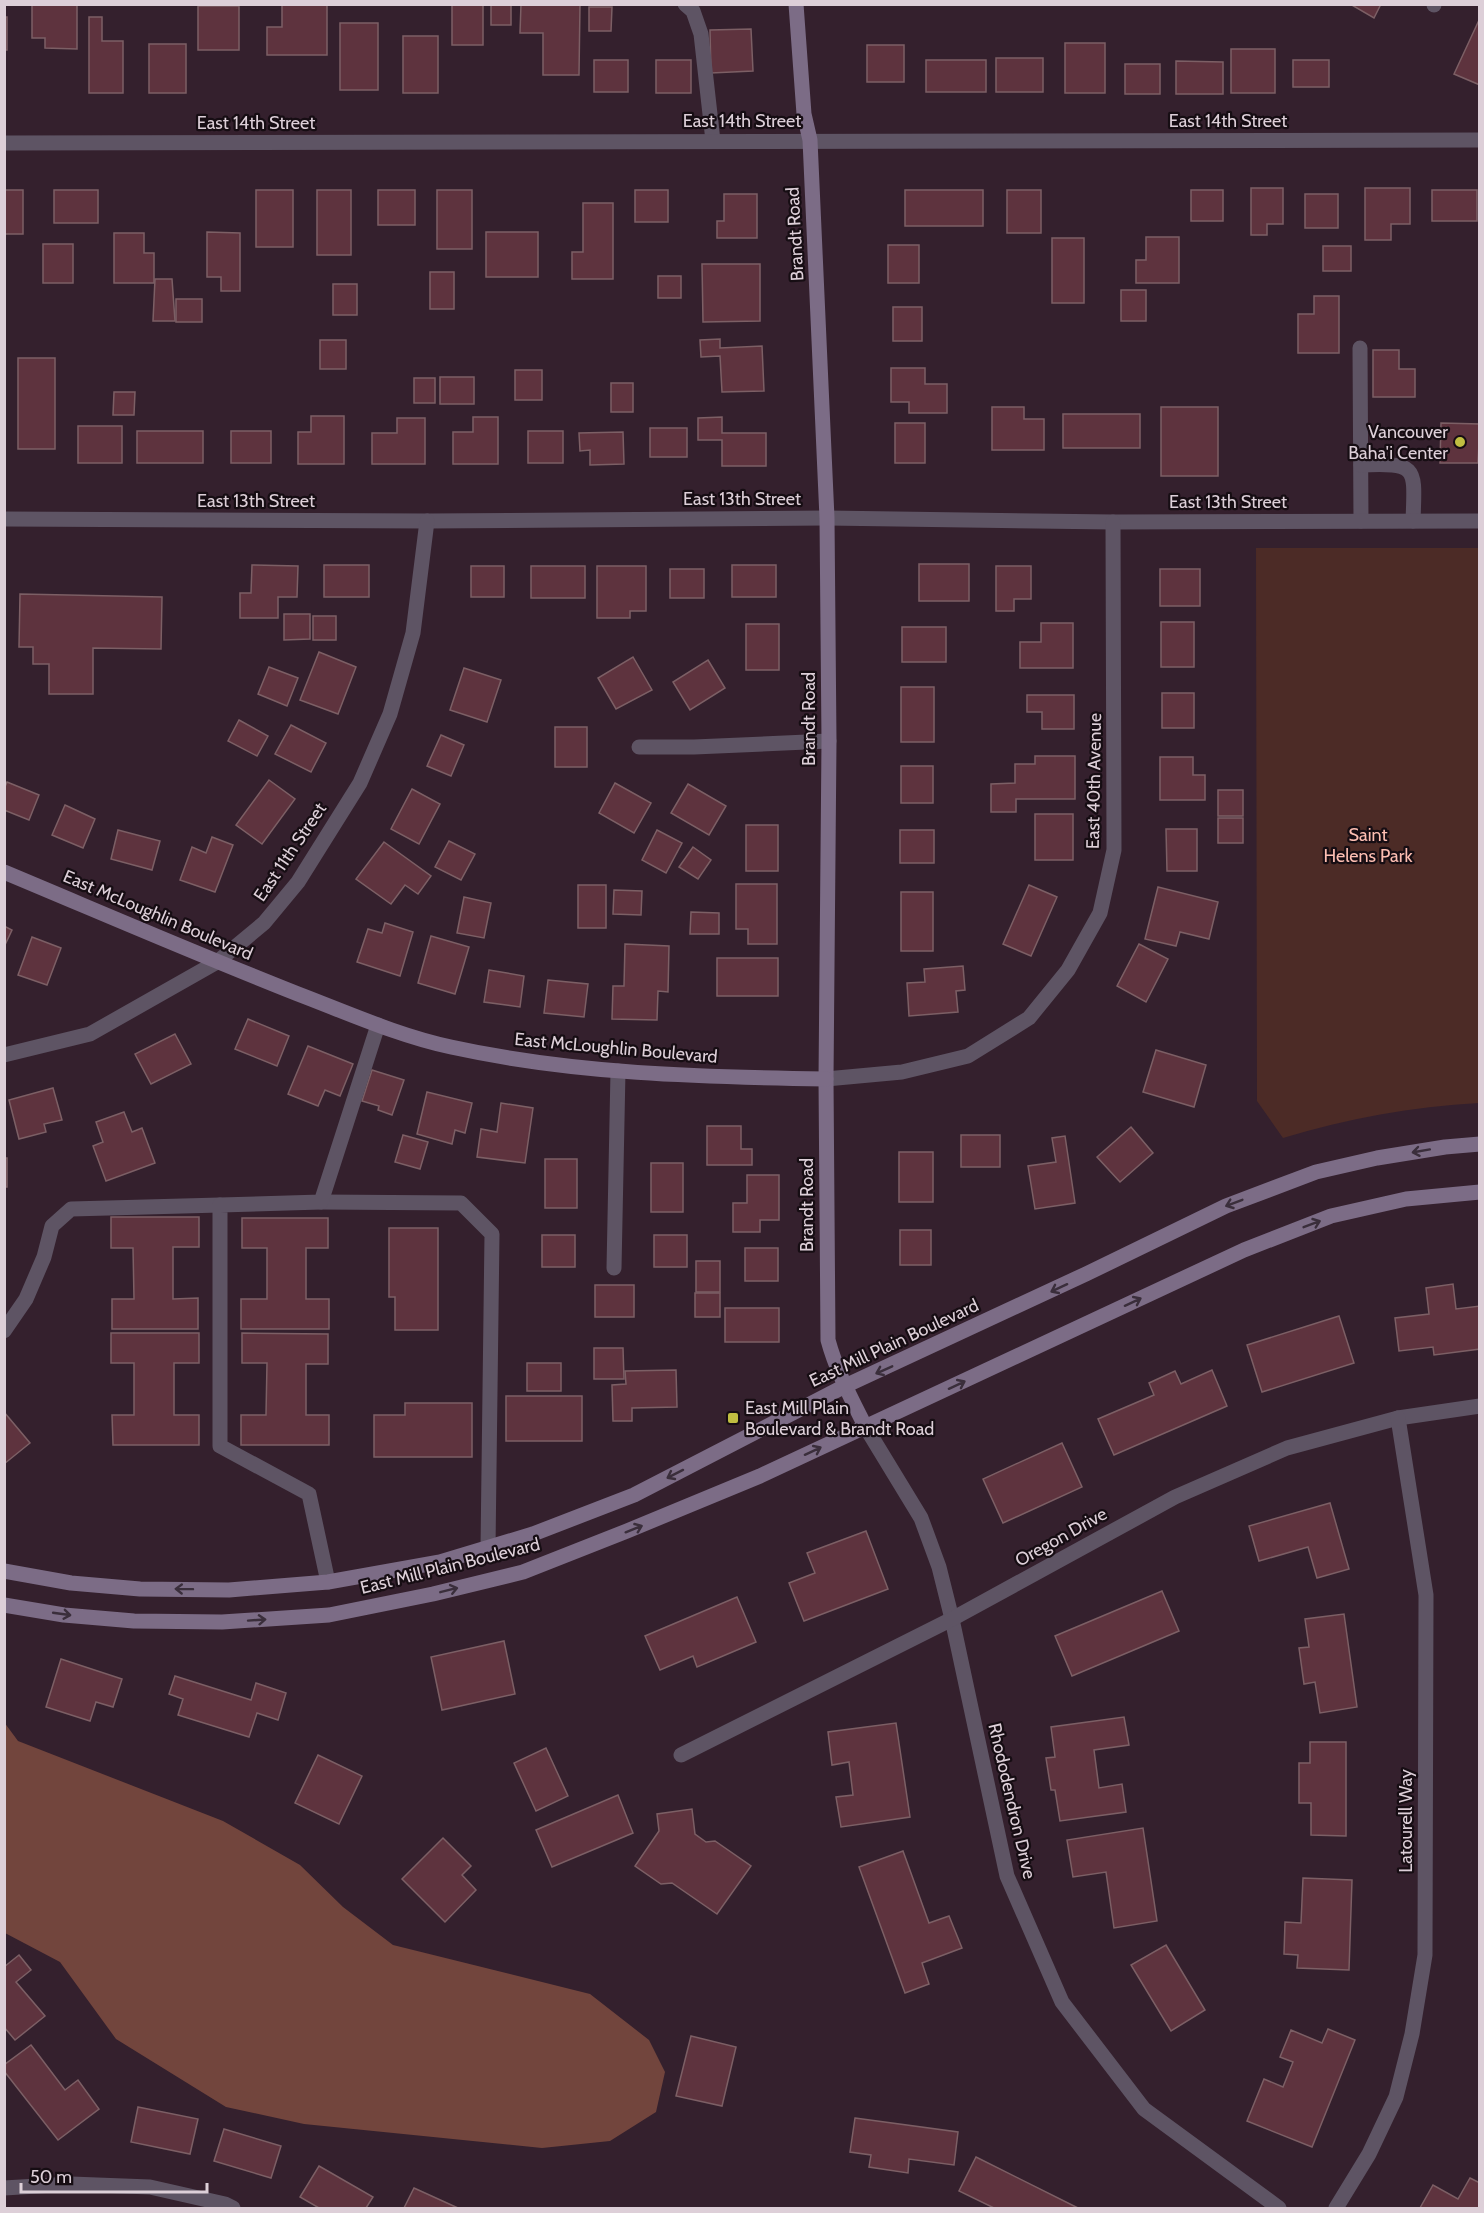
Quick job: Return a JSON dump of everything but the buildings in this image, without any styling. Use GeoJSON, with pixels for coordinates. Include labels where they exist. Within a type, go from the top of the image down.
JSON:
{"type":"FeatureCollection","features":[{"type":"Feature","properties":{"kind":"main road","name":"Brandt Road"},"geometry":{"type":"LineString","coordinates":[[796,4],[804,114],[810,141],[827,519],[828,1340],[845,1386],[865,1426]]}},
{"type":"Feature","properties":{"kind":"main road","name":"East McLoughlin Boulevard"},"geometry":{"type":"LineString","coordinates":[[4,872],[217,962],[378,1025],[449,1047],[514,1060],[618,1071],[715,1077],[826,1079]]}},
{"type":"Feature","properties":{"kind":"main road","name":"East Mill Plain Boulevard"},"geometry":{"type":"LineString","coordinates":[[4,1571],[71,1583],[140,1589],[229,1590],[328,1582],[440,1562],[533,1534],[634,1495],[845,1386],[1086,1275],[1226,1206],[1316,1172],[1377,1158],[1479,1144]]}},
{"type":"Feature","properties":{"kind":"main road","name":"East Mill Plain Boulevard"},"geometry":{"type":"LineString","coordinates":[[4,1605],[64,1615],[122,1620],[222,1622],[328,1615],[433,1594],[523,1572],[627,1532],[760,1476],[1244,1250],[1330,1216],[1406,1199],[1479,1192]]}},
{"type":"Feature","properties":{"kind":"street"},"geometry":{"type":"LineString","coordinates":[[685,4],[693,11],[701,34],[713,141]]}},
{"type":"Feature","properties":{"kind":"street","name":"East 14th Street"},"geometry":{"type":"LineString","coordinates":[[4,143],[1479,140]]}},
{"type":"Feature","properties":{"kind":"street"},"geometry":{"type":"LineString","coordinates":[[1360,348],[1361,520]]}},
{"type":"Feature","properties":{"kind":"street"},"geometry":{"type":"LineString","coordinates":[[1361,465],[1394,464],[1404,467],[1412,474],[1413,520]]}},
{"type":"Feature","properties":{"kind":"street","name":"East 13th Street"},"geometry":{"type":"LineString","coordinates":[[4,519],[1479,521]]}},
{"type":"Feature","properties":{"kind":"street","name":"East 11th Street"},"geometry":{"type":"LineString","coordinates":[[4,1055],[90,1034],[217,962],[264,923],[298,882],[360,783],[390,714],[413,633],[427,521]]}},
{"type":"Feature","properties":{"kind":"street","name":"East 40th Avenue"},"geometry":{"type":"LineString","coordinates":[[1029,1017],[1068,970],[1100,913],[1114,850],[1113,522]]}},
{"type":"Feature","properties":{"kind":"street"},"geometry":{"type":"LineString","coordinates":[[639,747],[829,741]]}},
{"type":"Feature","properties":{"kind":"street","name":"East McLoughlin Boulevard"},"geometry":{"type":"LineString","coordinates":[[826,1079],[902,1072],[968,1056],[1029,1017]]}},
{"type":"Feature","properties":{"kind":"street"},"geometry":{"type":"LineString","coordinates":[[321,1202],[378,1025]]}},
{"type":"Feature","properties":{"kind":"street"},"geometry":{"type":"LineString","coordinates":[[614,1268],[618,1071]]}},
{"type":"Feature","properties":{"kind":"street"},"geometry":{"type":"LineString","coordinates":[[4,1331],[26,1299],[45,1257],[52,1226],[70,1209],[321,1202],[461,1203],[492,1234],[488,1548]]}},
{"type":"Feature","properties":{"kind":"street"},"geometry":{"type":"LineString","coordinates":[[220,1205],[220,1446],[309,1494],[328,1582]]}},
{"type":"Feature","properties":{"kind":"street","name":"Oregon Drive"},"geometry":{"type":"LineString","coordinates":[[681,1755],[952,1619],[1175,1497],[1287,1448],[1398,1418],[1479,1406]]}},
{"type":"Feature","properties":{"kind":"street","name":"Latourell Way"},"geometry":{"type":"LineString","coordinates":[[1336,2208],[1369,2154],[1396,2097],[1412,2034],[1425,1955],[1426,1595],[1398,1418]]}},
{"type":"Feature","properties":{"kind":"street","name":"Rhododendron Drive"},"geometry":{"type":"LineString","coordinates":[[865,1426],[921,1518],[939,1567],[1007,1876],[1062,2002],[1144,2109],[1279,2208]]}},
{"type":"Feature","properties":{"kind":"street"},"geometry":{"type":"LineString","coordinates":[[4,2188],[71,2184],[150,2187],[225,2204],[233,2208]]}},
{"type":"Feature","properties":{"kind":"green space","name":"Saint Helens Park"},"geometry":{"type":"Polygon","coordinates":[[[1256,548],[1479,548],[1479,1103],[1429,1107],[1380,1115],[1283,1138],[1257,1101],[1256,548]]]}},
{"type":"Feature","properties":{"kind":"shaded area"},"geometry":{"type":"Polygon","coordinates":[[[4,1722],[18,1741],[223,1821],[300,1865],[343,1907],[393,1945],[590,1994],[649,2040],[665,2072],[656,2112],[610,2141],[542,2148],[304,2124],[226,2107],[116,2039],[60,1962],[5,1933],[4,1722]]]}},
{"type":"Feature","properties":{"kind":"place","name":"Vancouver Baha'i Center"},"geometry":{"type":"Point","coordinates":[1460,442]}},
{"type":"Feature","properties":{"kind":"place","name":"East Mill Plain Boulevard & Brandt Road"},"geometry":{"type":"Point","coordinates":[733,1418]}}]}
